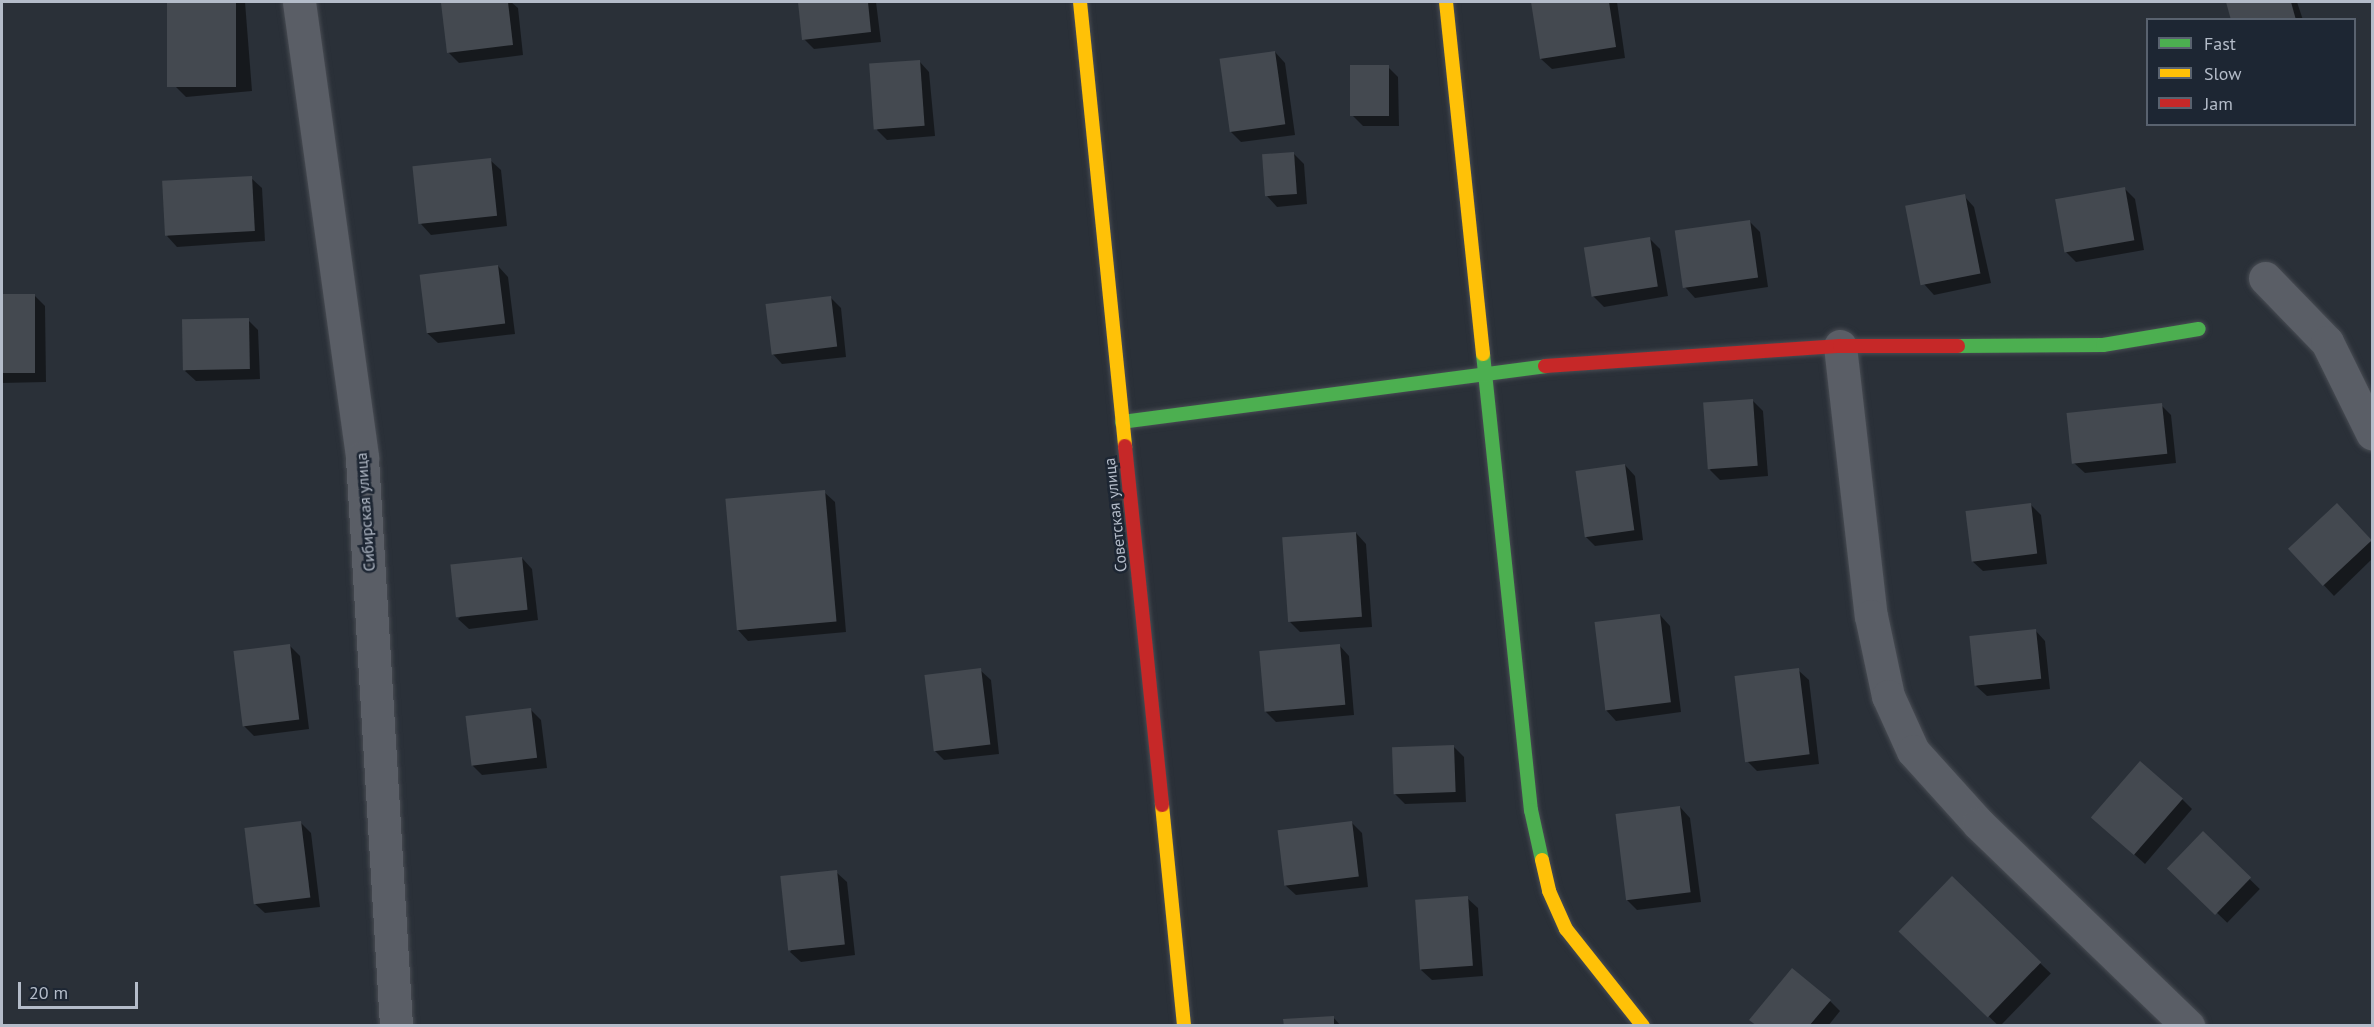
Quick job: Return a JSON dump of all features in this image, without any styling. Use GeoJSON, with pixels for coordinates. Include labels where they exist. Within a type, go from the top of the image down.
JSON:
{"type":"FeatureCollection","features":[{"type":"Feature","properties":{"kind":"street","name":"Сибирская улица"},"geometry":{"type":"LineString","coordinates":[[299,2],[362,458],[396,1026]]}},
{"type":"Feature","properties":{"kind":"street","name":"Советская улица"},"geometry":{"type":"LineString","coordinates":[[1080,2],[1184,1026]]}},
{"type":"Feature","properties":{"kind":"street"},"geometry":{"type":"LineString","coordinates":[[1446,2],[1531,810],[1550,891],[1566,929],[1643,1026]]}},
{"type":"Feature","properties":{"kind":"street"},"geometry":{"type":"LineString","coordinates":[[2265,278],[2327,342],[2373,433]]}},
{"type":"Feature","properties":{"kind":"street"},"geometry":{"type":"LineString","coordinates":[[1122,422],[1590,360],[1840,346],[2103,345],[2199,329]]}},
{"type":"Feature","properties":{"kind":"street"},"geometry":{"type":"LineString","coordinates":[[1840,346],[1871,616],[1888,696],[1913,751],[1979,824],[2188,1026]]}},
{"type":"Feature","properties":{"kind":"building"},"geometry":{"type":"Polygon","coordinates":[[[167,2],[236,2],[236,87],[167,87],[167,2]]]}},
{"type":"Feature","properties":{"kind":"building"},"geometry":{"type":"Polygon","coordinates":[[[508,2],[513,45],[447,53],[441,3],[508,2]]]}},
{"type":"Feature","properties":{"kind":"building"},"geometry":{"type":"Polygon","coordinates":[[[798,2],[868,2],[871,32],[802,40],[798,2]]]}},
{"type":"Feature","properties":{"kind":"building"},"geometry":{"type":"Polygon","coordinates":[[[1531,2],[1609,2],[1616,47],[1540,59],[1531,2]]]}},
{"type":"Feature","properties":{"kind":"building"},"geometry":{"type":"Polygon","coordinates":[[[2226,2],[2291,2],[2295,18],[2230,18],[2226,2]]]}},
{"type":"Feature","properties":{"kind":"building"},"geometry":{"type":"Polygon","coordinates":[[[1275,51],[1285,124],[1230,132],[1220,59],[1275,51]]]}},
{"type":"Feature","properties":{"kind":"building"},"geometry":{"type":"Polygon","coordinates":[[[920,60],[925,126],[874,129],[869,64],[920,60]]]}},
{"type":"Feature","properties":{"kind":"building"},"geometry":{"type":"Polygon","coordinates":[[[1350,65],[1389,65],[1389,116],[1350,116],[1350,65]]]}},
{"type":"Feature","properties":{"kind":"building"},"geometry":{"type":"Polygon","coordinates":[[[1294,152],[1297,194],[1265,196],[1262,154],[1294,152]]]}},
{"type":"Feature","properties":{"kind":"building"},"geometry":{"type":"Polygon","coordinates":[[[491,158],[497,216],[418,224],[412,166],[491,158]]]}},
{"type":"Feature","properties":{"kind":"building"},"geometry":{"type":"Polygon","coordinates":[[[252,176],[255,231],[165,236],[162,181],[252,176]]]}},
{"type":"Feature","properties":{"kind":"building"},"geometry":{"type":"Polygon","coordinates":[[[2125,187],[2134,240],[2064,253],[2055,199],[2125,187]]]}},
{"type":"Feature","properties":{"kind":"building"},"geometry":{"type":"Polygon","coordinates":[[[1965,194],[1980,274],[1921,285],[1905,206],[1965,194]]]}},
{"type":"Feature","properties":{"kind":"building"},"geometry":{"type":"Polygon","coordinates":[[[1750,220],[1758,277],[1683,288],[1675,231],[1750,220]]]}},
{"type":"Feature","properties":{"kind":"building"},"geometry":{"type":"Polygon","coordinates":[[[1650,237],[1658,286],[1592,297],[1584,247],[1650,237]]]}},
{"type":"Feature","properties":{"kind":"building"},"geometry":{"type":"Polygon","coordinates":[[[498,265],[505,324],[427,333],[420,275],[498,265]]]}},
{"type":"Feature","properties":{"kind":"building"},"geometry":{"type":"Polygon","coordinates":[[[2,294],[35,294],[35,373],[2,373],[2,294]]]}},
{"type":"Feature","properties":{"kind":"building"},"geometry":{"type":"Polygon","coordinates":[[[831,296],[837,347],[772,355],[765,304],[831,296]]]}},
{"type":"Feature","properties":{"kind":"building"},"geometry":{"type":"Polygon","coordinates":[[[249,318],[250,369],[183,370],[182,319],[249,318]]]}},
{"type":"Feature","properties":{"kind":"building"},"geometry":{"type":"Polygon","coordinates":[[[1753,399],[1758,466],[1708,469],[1703,402],[1753,399]]]}},
{"type":"Feature","properties":{"kind":"building"},"geometry":{"type":"Polygon","coordinates":[[[2162,403],[2167,454],[2072,464],[2067,413],[2162,403]]]}},
{"type":"Feature","properties":{"kind":"building"},"geometry":{"type":"Polygon","coordinates":[[[1625,464],[1634,530],[1585,537],[1575,471],[1625,464]]]}},
{"type":"Feature","properties":{"kind":"building"},"geometry":{"type":"Polygon","coordinates":[[[825,490],[837,621],[737,630],[725,499],[825,490]]]}},
{"type":"Feature","properties":{"kind":"building"},"geometry":{"type":"Polygon","coordinates":[[[2031,503],[2037,554],[1972,562],[1965,511],[2031,503]]]}},
{"type":"Feature","properties":{"kind":"building"},"geometry":{"type":"Polygon","coordinates":[[[2337,503],[2372,540],[2323,586],[2288,549],[2337,503]]]}},
{"type":"Feature","properties":{"kind":"building"},"geometry":{"type":"Polygon","coordinates":[[[1356,532],[1362,617],[1288,622],[1282,537],[1356,532]]]}},
{"type":"Feature","properties":{"kind":"building"},"geometry":{"type":"Polygon","coordinates":[[[522,557],[528,610],[456,617],[450,565],[522,557]]]}},
{"type":"Feature","properties":{"kind":"building"},"geometry":{"type":"Polygon","coordinates":[[[1660,614],[1671,702],[1605,710],[1594,622],[1660,614]]]}},
{"type":"Feature","properties":{"kind":"building"},"geometry":{"type":"Polygon","coordinates":[[[2036,629],[2041,679],[1975,686],[1969,636],[2036,629]]]}},
{"type":"Feature","properties":{"kind":"building"},"geometry":{"type":"Polygon","coordinates":[[[290,644],[299,719],[243,726],[233,651],[290,644]]]}},
{"type":"Feature","properties":{"kind":"building"},"geometry":{"type":"Polygon","coordinates":[[[1340,644],[1345,705],[1265,712],[1259,651],[1340,644]]]}},
{"type":"Feature","properties":{"kind":"building"},"geometry":{"type":"Polygon","coordinates":[[[981,668],[990,744],[934,751],[924,675],[981,668]]]}},
{"type":"Feature","properties":{"kind":"building"},"geometry":{"type":"Polygon","coordinates":[[[1799,668],[1810,754],[1745,762],[1734,676],[1799,668]]]}},
{"type":"Feature","properties":{"kind":"building"},"geometry":{"type":"Polygon","coordinates":[[[531,708],[537,758],[472,766],[465,716],[531,708]]]}},
{"type":"Feature","properties":{"kind":"building"},"geometry":{"type":"Polygon","coordinates":[[[1454,745],[1456,792],[1394,794],[1392,747],[1454,745]]]}},
{"type":"Feature","properties":{"kind":"building"},"geometry":{"type":"Polygon","coordinates":[[[2140,761],[2183,798],[2134,855],[2091,818],[2140,761]]]}},
{"type":"Feature","properties":{"kind":"building"},"geometry":{"type":"Polygon","coordinates":[[[1680,806],[1691,892],[1626,900],[1615,814],[1680,806]]]}},
{"type":"Feature","properties":{"kind":"building"},"geometry":{"type":"Polygon","coordinates":[[[301,821],[310,897],[254,904],[244,828],[301,821]]]}},
{"type":"Feature","properties":{"kind":"building"},"geometry":{"type":"Polygon","coordinates":[[[1352,821],[1359,877],[1284,886],[1278,830],[1352,821]]]}},
{"type":"Feature","properties":{"kind":"building"},"geometry":{"type":"Polygon","coordinates":[[[2203,831],[2251,878],[2215,915],[2167,868],[2203,831]]]}},
{"type":"Feature","properties":{"kind":"building"},"geometry":{"type":"Polygon","coordinates":[[[837,870],[845,945],[788,951],[780,876],[837,870]]]}},
{"type":"Feature","properties":{"kind":"building"},"geometry":{"type":"Polygon","coordinates":[[[1952,876],[2041,962],[1988,1018],[1899,931],[1952,876]]]}},
{"type":"Feature","properties":{"kind":"building"},"geometry":{"type":"Polygon","coordinates":[[[1468,896],[1473,966],[1420,970],[1415,900],[1468,896]]]}},
{"type":"Feature","properties":{"kind":"building"},"geometry":{"type":"Polygon","coordinates":[[[1792,968],[1831,1000],[1809,1026],[1757,1026],[1749,1020],[1792,968]]]}},
{"type":"Feature","properties":{"kind":"building"},"geometry":{"type":"Polygon","coordinates":[[[1334,1016],[1334,1026],[1284,1026],[1283,1019],[1334,1016]]]}},
{"type":"Feature","properties":{"kind":"traffic: fast"},"geometry":{"type":"LineString","coordinates":[[1958,346],[2103,345],[2199,329]]}},
{"type":"Feature","properties":{"kind":"traffic: fast"},"geometry":{"type":"LineString","coordinates":[[1483,354],[1531,810],[1542,860]]}},
{"type":"Feature","properties":{"kind":"traffic: fast"},"geometry":{"type":"LineString","coordinates":[[1122,422],[1545,366]]}},
{"type":"Feature","properties":{"kind":"traffic: slow"},"geometry":{"type":"LineString","coordinates":[[1080,2],[1125,446]]}},
{"type":"Feature","properties":{"kind":"traffic: slow"},"geometry":{"type":"LineString","coordinates":[[1446,2],[1483,354]]}},
{"type":"Feature","properties":{"kind":"traffic: slow"},"geometry":{"type":"LineString","coordinates":[[1162,805],[1184,1026]]}},
{"type":"Feature","properties":{"kind":"traffic: slow"},"geometry":{"type":"LineString","coordinates":[[1542,860],[1549,891],[1566,929],[1643,1026]]}},
{"type":"Feature","properties":{"kind":"traffic: jam"},"geometry":{"type":"LineString","coordinates":[[1545,366],[1840,346],[1958,346]]}},
{"type":"Feature","properties":{"kind":"traffic: jam"},"geometry":{"type":"LineString","coordinates":[[1125,446],[1162,805]]}}]}
